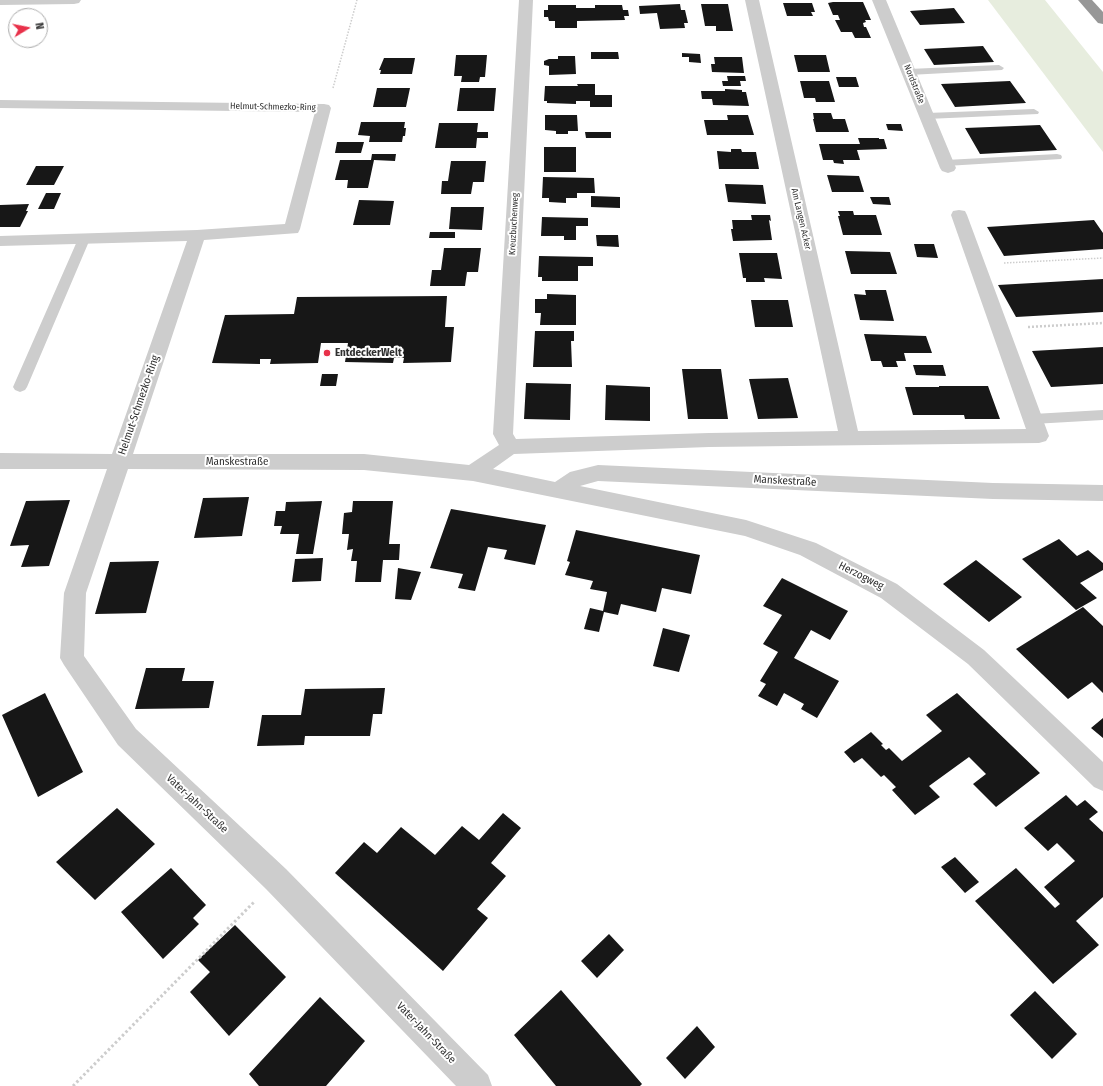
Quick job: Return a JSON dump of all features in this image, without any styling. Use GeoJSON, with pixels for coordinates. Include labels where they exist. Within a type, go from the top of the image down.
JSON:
{"type":"FeatureCollection","features":[{"type":"Feature","properties":{"kind":"highway"},"geometry":{"type":"LineString","coordinates":[[1085,0],[1103,20]]}},
{"type":"Feature","properties":{"kind":"highway"},"geometry":{"type":"LineString","coordinates":[[1098,0],[1103,5]]}},
{"type":"Feature","properties":{"kind":"street"},"geometry":{"type":"LineString","coordinates":[[0,1],[74,0]]}},
{"type":"Feature","properties":{"kind":"street","name":"Kreuzbuchenweg"},"geometry":{"type":"LineString","coordinates":[[510,447],[503,434],[526,0]]}},
{"type":"Feature","properties":{"kind":"street","name":"Am Langen Acker"},"geometry":{"type":"LineString","coordinates":[[752,0],[850,438]]}},
{"type":"Feature","properties":{"kind":"street","name":"Nordstraße"},"geometry":{"type":"LineString","coordinates":[[880,0],[947,166]]}},
{"type":"Feature","properties":{"kind":"street","name":"Helmut-Schmezko-Ring"},"geometry":{"type":"LineString","coordinates":[[0,104],[324,108],[292,230],[196,235],[0,241]]}},
{"type":"Feature","properties":{"kind":"street"},"geometry":{"type":"LineString","coordinates":[[473,473],[510,447],[710,440],[1039,436],[959,215]]}},
{"type":"Feature","properties":{"kind":"street","name":"Helmut-Schmezko-Ring"},"geometry":{"type":"LineString","coordinates":[[120,462],[196,235]]}},
{"type":"Feature","properties":{"kind":"street","name":"Manskestraße"},"geometry":{"type":"LineString","coordinates":[[0,461],[364,462],[473,473],[558,490],[577,478],[598,473],[985,490],[1103,493]]}},
{"type":"Feature","properties":{"kind":"street","name":"Vater-Jahn-Straße"},"geometry":{"type":"LineString","coordinates":[[120,462],[76,593],[72,658],[127,737],[276,879],[477,1086]]}},
{"type":"Feature","properties":{"kind":"street","name":"Herzogweg"},"geometry":{"type":"LineString","coordinates":[[558,490],[746,528],[808,549],[889,591],[976,657],[1103,779]]}},
{"type":"Feature","properties":{"kind":"lane"},"geometry":{"type":"LineString","coordinates":[[909,72],[999,68]]}},
{"type":"Feature","properties":{"kind":"lane"},"geometry":{"type":"LineString","coordinates":[[927,116],[1034,112]]}},
{"type":"Feature","properties":{"kind":"lane"},"geometry":{"type":"LineString","coordinates":[[947,166],[1057,157]]}},
{"type":"Feature","properties":{"kind":"lane"},"geometry":{"type":"LineString","coordinates":[[20,387],[84,239]]}},
{"type":"Feature","properties":{"kind":"lane"},"geometry":{"type":"LineString","coordinates":[[1032,419],[1103,415]]}},
{"type":"Feature","properties":{"kind":"path"},"geometry":{"type":"LineString","coordinates":[[324,108],[335,84],[357,0]]}},
{"type":"Feature","properties":{"kind":"path"},"geometry":{"type":"LineString","coordinates":[[976,264],[1103,258]]}},
{"type":"Feature","properties":{"kind":"path"},"geometry":{"type":"LineString","coordinates":[[1000,329],[1103,323]]}},
{"type":"Feature","properties":{"kind":"path"},"geometry":{"type":"LineString","coordinates":[[73,1086],[276,879]]}},
{"type":"Feature","properties":{"kind":"green space"},"geometry":{"type":"Polygon","coordinates":[[[988,0],[1045,0],[1103,72],[1103,152],[988,0]]]}},
{"type":"Feature","properties":{"kind":"building"},"geometry":{"type":"Polygon","coordinates":[[[863,2],[871,20],[865,20],[866,22],[863,23],[871,38],[855,38],[852,32],[841,32],[835,20],[840,20],[838,15],[833,15],[828,3],[863,2]]]}},
{"type":"Feature","properties":{"kind":"building"},"geometry":{"type":"Polygon","coordinates":[[[783,3],[812,3],[815,12],[811,12],[813,16],[787,16],[783,3]]]}},
{"type":"Feature","properties":{"kind":"building"},"geometry":{"type":"Polygon","coordinates":[[[680,4],[681,10],[685,10],[688,23],[684,23],[685,28],[660,29],[657,13],[640,14],[639,6],[680,4]]]}},
{"type":"Feature","properties":{"kind":"building"},"geometry":{"type":"Polygon","coordinates":[[[701,4],[728,4],[733,31],[716,31],[716,26],[705,26],[701,4]]]}},
{"type":"Feature","properties":{"kind":"building"},"geometry":{"type":"Polygon","coordinates":[[[548,5],[576,5],[576,8],[595,8],[595,5],[622,5],[623,10],[628,10],[629,16],[624,16],[625,20],[577,21],[577,28],[555,28],[555,21],[549,21],[548,17],[544,17],[544,10],[548,10],[548,5]]]}},
{"type":"Feature","properties":{"kind":"building"},"geometry":{"type":"Polygon","coordinates":[[[954,8],[965,23],[920,25],[910,11],[954,8]]]}},
{"type":"Feature","properties":{"kind":"building"},"geometry":{"type":"Polygon","coordinates":[[[983,46],[994,62],[934,65],[924,49],[983,46]]]}},
{"type":"Feature","properties":{"kind":"building"},"geometry":{"type":"Polygon","coordinates":[[[591,52],[618,52],[619,59],[591,59],[591,52]]]}},
{"type":"Feature","properties":{"kind":"building"},"geometry":{"type":"Polygon","coordinates":[[[682,53],[700,54],[701,63],[689,62],[689,57],[682,57],[682,53]]]}},
{"type":"Feature","properties":{"kind":"building"},"geometry":{"type":"Polygon","coordinates":[[[456,55],[487,55],[485,77],[480,77],[479,82],[461,82],[462,76],[454,76],[456,55]]]}},
{"type":"Feature","properties":{"kind":"building"},"geometry":{"type":"Polygon","coordinates":[[[794,55],[826,55],[830,72],[798,72],[794,55]]]}},
{"type":"Feature","properties":{"kind":"building"},"geometry":{"type":"Polygon","coordinates":[[[558,56],[575,56],[576,74],[549,75],[549,66],[544,65],[544,61],[549,59],[558,59],[558,56]]]}},
{"type":"Feature","properties":{"kind":"building"},"geometry":{"type":"Polygon","coordinates":[[[714,57],[742,57],[744,73],[712,72],[711,64],[715,64],[714,57]]]}},
{"type":"Feature","properties":{"kind":"building"},"geometry":{"type":"Polygon","coordinates":[[[384,58],[415,58],[412,74],[380,74],[381,70],[379,70],[384,58]]]}},
{"type":"Feature","properties":{"kind":"building"},"geometry":{"type":"Polygon","coordinates":[[[727,76],[745,76],[746,81],[740,81],[741,86],[723,86],[722,81],[728,81],[727,76]]]}},
{"type":"Feature","properties":{"kind":"building"},"geometry":{"type":"Polygon","coordinates":[[[836,77],[856,77],[859,87],[839,87],[836,77]]]}},
{"type":"Feature","properties":{"kind":"building"},"geometry":{"type":"Polygon","coordinates":[[[800,81],[829,81],[835,102],[816,102],[815,98],[804,98],[800,81]]]}},
{"type":"Feature","properties":{"kind":"building"},"geometry":{"type":"Polygon","coordinates":[[[1010,81],[1026,103],[955,107],[941,84],[1010,81]]]}},
{"type":"Feature","properties":{"kind":"building"},"geometry":{"type":"Polygon","coordinates":[[[577,84],[595,84],[595,95],[612,95],[612,107],[590,107],[590,101],[576,101],[576,104],[547,103],[547,101],[544,101],[545,86],[578,86],[577,84]]]}},
{"type":"Feature","properties":{"kind":"building"},"geometry":{"type":"Polygon","coordinates":[[[377,88],[410,88],[406,107],[373,107],[377,88]]]}},
{"type":"Feature","properties":{"kind":"building"},"geometry":{"type":"Polygon","coordinates":[[[460,88],[496,88],[494,111],[457,111],[460,88]]]}},
{"type":"Feature","properties":{"kind":"building"},"geometry":{"type":"Polygon","coordinates":[[[725,89],[742,90],[742,92],[746,92],[749,106],[713,105],[712,99],[702,99],[701,91],[725,91],[725,89]]]}},
{"type":"Feature","properties":{"kind":"building"},"geometry":{"type":"Polygon","coordinates":[[[813,113],[831,113],[833,119],[845,119],[849,132],[816,132],[813,113]]]}},
{"type":"Feature","properties":{"kind":"building"},"geometry":{"type":"Polygon","coordinates":[[[545,115],[577,115],[578,131],[568,131],[568,134],[556,134],[556,131],[545,130],[545,115]]]}},
{"type":"Feature","properties":{"kind":"building"},"geometry":{"type":"Polygon","coordinates":[[[727,115],[748,115],[754,135],[707,135],[704,120],[728,120],[727,115]]]}},
{"type":"Feature","properties":{"kind":"building"},"geometry":{"type":"Polygon","coordinates":[[[361,122],[405,122],[405,136],[403,136],[402,142],[369,142],[370,136],[358,135],[361,122]]]}},
{"type":"Feature","properties":{"kind":"building"},"geometry":{"type":"Polygon","coordinates":[[[439,123],[478,123],[477,132],[488,132],[488,138],[477,138],[476,148],[435,148],[439,123]]]}},
{"type":"Feature","properties":{"kind":"building"},"geometry":{"type":"Polygon","coordinates":[[[886,124],[901,124],[903,131],[888,130],[886,124]]]}},
{"type":"Feature","properties":{"kind":"building"},"geometry":{"type":"Polygon","coordinates":[[[1040,125],[1057,150],[980,154],[965,128],[1040,125]]]}},
{"type":"Feature","properties":{"kind":"building"},"geometry":{"type":"Polygon","coordinates":[[[585,132],[611,132],[611,138],[586,138],[585,132]]]}},
{"type":"Feature","properties":{"kind":"building"},"geometry":{"type":"Polygon","coordinates":[[[858,138],[884,139],[887,149],[857,150],[860,160],[843,160],[844,164],[834,163],[833,160],[823,160],[819,144],[860,144],[858,138]]]}},
{"type":"Feature","properties":{"kind":"building"},"geometry":{"type":"Polygon","coordinates":[[[337,142],[364,142],[361,153],[335,153],[337,142]]]}},
{"type":"Feature","properties":{"kind":"building"},"geometry":{"type":"Polygon","coordinates":[[[544,147],[576,147],[576,172],[544,172],[544,147]]]}},
{"type":"Feature","properties":{"kind":"building"},"geometry":{"type":"Polygon","coordinates":[[[731,149],[741,149],[742,152],[756,152],[759,169],[719,169],[717,151],[731,152],[731,149]]]}},
{"type":"Feature","properties":{"kind":"building"},"geometry":{"type":"Polygon","coordinates":[[[372,154],[396,154],[395,161],[374,160],[368,188],[347,188],[348,180],[335,180],[340,160],[371,160],[372,154]]]}},
{"type":"Feature","properties":{"kind":"building"},"geometry":{"type":"Polygon","coordinates":[[[451,161],[486,161],[484,182],[473,182],[471,194],[441,194],[442,181],[448,181],[451,161]]]}},
{"type":"Feature","properties":{"kind":"building"},"geometry":{"type":"Polygon","coordinates":[[[36,166],[64,166],[54,185],[26,185],[36,166]]]}},
{"type":"Feature","properties":{"kind":"building"},"geometry":{"type":"Polygon","coordinates":[[[827,175],[859,176],[864,192],[832,192],[827,175]]]}},
{"type":"Feature","properties":{"kind":"building"},"geometry":{"type":"Polygon","coordinates":[[[543,177],[594,178],[595,193],[577,193],[577,198],[566,198],[566,203],[549,202],[549,198],[542,198],[543,177]]]}},
{"type":"Feature","properties":{"kind":"building"},"geometry":{"type":"Polygon","coordinates":[[[725,184],[763,185],[766,204],[728,202],[725,184]]]}},
{"type":"Feature","properties":{"kind":"building"},"geometry":{"type":"Polygon","coordinates":[[[46,193],[61,193],[54,209],[38,209],[46,193]]]}},
{"type":"Feature","properties":{"kind":"building"},"geometry":{"type":"Polygon","coordinates":[[[591,196],[620,197],[620,208],[591,207],[591,196]]]}},
{"type":"Feature","properties":{"kind":"building"},"geometry":{"type":"Polygon","coordinates":[[[870,197],[889,197],[891,205],[873,204],[870,197]]]}},
{"type":"Feature","properties":{"kind":"building"},"geometry":{"type":"Polygon","coordinates":[[[359,200],[394,201],[390,225],[353,225],[359,200]]]}},
{"type":"Feature","properties":{"kind":"building"},"geometry":{"type":"Polygon","coordinates":[[[29,204],[26,211],[28,211],[20,227],[0,227],[0,205],[29,204]]]}},
{"type":"Feature","properties":{"kind":"building"},"geometry":{"type":"Polygon","coordinates":[[[451,207],[484,207],[482,230],[449,229],[451,207]]]}},
{"type":"Feature","properties":{"kind":"building"},"geometry":{"type":"Polygon","coordinates":[[[838,211],[853,211],[854,215],[876,215],[882,235],[843,235],[838,211]]]}},
{"type":"Feature","properties":{"kind":"building"},"geometry":{"type":"Polygon","coordinates":[[[751,215],[770,215],[771,221],[769,220],[772,240],[733,241],[731,229],[733,229],[732,220],[752,220],[751,215]]]}},
{"type":"Feature","properties":{"kind":"building"},"geometry":{"type":"Polygon","coordinates":[[[542,217],[588,218],[588,226],[576,226],[576,240],[564,240],[564,236],[541,236],[542,217]]]}},
{"type":"Feature","properties":{"kind":"building"},"geometry":{"type":"Polygon","coordinates":[[[1094,220],[1103,233],[1103,249],[1004,256],[987,227],[1094,220]]]}},
{"type":"Feature","properties":{"kind":"building"},"geometry":{"type":"Polygon","coordinates":[[[430,232],[455,232],[455,238],[429,238],[430,232]]]}},
{"type":"Feature","properties":{"kind":"building"},"geometry":{"type":"Polygon","coordinates":[[[596,235],[618,235],[619,247],[597,246],[596,235]]]}},
{"type":"Feature","properties":{"kind":"building"},"geometry":{"type":"Polygon","coordinates":[[[914,244],[934,244],[938,258],[917,257],[914,244]]]}},
{"type":"Feature","properties":{"kind":"building"},"geometry":{"type":"Polygon","coordinates":[[[444,248],[481,248],[478,272],[467,272],[465,286],[430,286],[432,270],[441,270],[444,248]]]}},
{"type":"Feature","properties":{"kind":"building"},"geometry":{"type":"Polygon","coordinates":[[[845,251],[890,252],[897,274],[851,274],[845,251]]]}},
{"type":"Feature","properties":{"kind":"building"},"geometry":{"type":"Polygon","coordinates":[[[739,253],[777,253],[782,279],[764,278],[765,282],[746,282],[746,278],[743,278],[739,253]]]}},
{"type":"Feature","properties":{"kind":"building"},"geometry":{"type":"Polygon","coordinates":[[[539,256],[593,257],[593,266],[578,266],[578,281],[542,281],[542,277],[538,277],[539,256]]]}},
{"type":"Feature","properties":{"kind":"building"},"geometry":{"type":"Polygon","coordinates":[[[1103,279],[1103,312],[1016,317],[998,285],[1103,279]]]}},
{"type":"Feature","properties":{"kind":"building"},"geometry":{"type":"Polygon","coordinates":[[[865,290],[886,290],[894,321],[860,320],[854,294],[866,295],[865,290]]]}},
{"type":"Feature","properties":{"kind":"building"},"geometry":{"type":"Polygon","coordinates":[[[547,294],[576,295],[576,325],[540,325],[541,313],[535,313],[535,299],[547,299],[547,294]]]}},
{"type":"Feature","properties":{"kind":"building"},"geometry":{"type":"Polygon","coordinates":[[[447,296],[445,327],[454,327],[451,362],[403,363],[404,358],[394,358],[393,363],[345,362],[348,343],[321,343],[318,363],[270,364],[271,359],[260,359],[260,364],[212,363],[225,315],[294,314],[297,297],[447,296]]]}},
{"type":"Feature","properties":{"kind":"building"},"geometry":{"type":"Polygon","coordinates":[[[751,300],[788,300],[793,327],[755,327],[751,300]]]}},
{"type":"Feature","properties":{"kind":"building"},"geometry":{"type":"Polygon","coordinates":[[[535,331],[574,331],[574,341],[571,341],[572,367],[533,367],[535,331]]]}},
{"type":"Feature","properties":{"kind":"building"},"geometry":{"type":"Polygon","coordinates":[[[864,334],[926,336],[932,353],[904,353],[906,361],[896,361],[898,367],[883,367],[881,361],[871,361],[864,334]]]}},
{"type":"Feature","properties":{"kind":"building"},"geometry":{"type":"Polygon","coordinates":[[[1103,347],[1103,384],[1051,387],[1032,351],[1103,347]]]}},
{"type":"Feature","properties":{"kind":"building"},"geometry":{"type":"Polygon","coordinates":[[[913,365],[943,365],[946,376],[916,375],[913,365]]]}},
{"type":"Feature","properties":{"kind":"building"},"geometry":{"type":"Polygon","coordinates":[[[682,369],[721,369],[728,419],[688,419],[682,369]]]}},
{"type":"Feature","properties":{"kind":"building"},"geometry":{"type":"Polygon","coordinates":[[[322,374],[338,374],[336,386],[320,386],[322,374]]]}},
{"type":"Feature","properties":{"kind":"building"},"geometry":{"type":"Polygon","coordinates":[[[788,378],[798,418],[758,419],[749,379],[788,378]]]}},
{"type":"Feature","properties":{"kind":"building"},"geometry":{"type":"Polygon","coordinates":[[[526,383],[571,384],[570,420],[524,419],[526,383]]]}},
{"type":"Feature","properties":{"kind":"building"},"geometry":{"type":"Polygon","coordinates":[[[606,385],[650,387],[650,421],[605,420],[606,385]]]}},
{"type":"Feature","properties":{"kind":"building"},"geometry":{"type":"Polygon","coordinates":[[[988,386],[1000,419],[965,419],[964,415],[913,415],[905,387],[988,386]]]}},
{"type":"Feature","properties":{"kind":"building"},"geometry":{"type":"Polygon","coordinates":[[[249,497],[242,536],[194,538],[203,498],[249,497]]]}},
{"type":"Feature","properties":{"kind":"building"},"geometry":{"type":"Polygon","coordinates":[[[70,500],[49,566],[21,567],[29,545],[10,546],[26,501],[70,500]]]}},
{"type":"Feature","properties":{"kind":"building"},"geometry":{"type":"Polygon","coordinates":[[[322,501],[313,554],[296,554],[299,534],[280,534],[282,526],[274,526],[276,511],[285,511],[286,502],[322,501]]]}},
{"type":"Feature","properties":{"kind":"building"},"geometry":{"type":"Polygon","coordinates":[[[353,501],[393,501],[389,544],[400,544],[399,560],[383,560],[381,582],[355,582],[357,561],[351,561],[353,549],[347,550],[349,534],[342,534],[344,513],[352,512],[353,501]]]}},
{"type":"Feature","properties":{"kind":"building"},"geometry":{"type":"Polygon","coordinates":[[[451,509],[546,525],[535,565],[504,559],[507,550],[488,547],[475,591],[458,588],[463,574],[430,568],[451,509]]]}},
{"type":"Feature","properties":{"kind":"building"},"geometry":{"type":"Polygon","coordinates":[[[576,530],[700,555],[691,594],[662,588],[656,612],[621,604],[618,615],[604,612],[599,632],[584,629],[590,608],[603,611],[607,592],[590,589],[593,581],[565,575],[570,562],[567,561],[576,530]]]}},
{"type":"Feature","properties":{"kind":"building"},"geometry":{"type":"Polygon","coordinates":[[[1059,539],[1077,556],[1088,550],[1103,563],[1103,570],[1080,583],[1097,598],[1076,610],[1022,559],[1059,539]]]}},
{"type":"Feature","properties":{"kind":"building"},"geometry":{"type":"Polygon","coordinates":[[[323,558],[321,581],[292,582],[295,559],[323,558]]]}},
{"type":"Feature","properties":{"kind":"building"},"geometry":{"type":"Polygon","coordinates":[[[976,560],[1022,597],[989,622],[943,584],[976,560]]]}},
{"type":"Feature","properties":{"kind":"building"},"geometry":{"type":"Polygon","coordinates":[[[159,561],[146,613],[95,614],[110,562],[159,561]]]}},
{"type":"Feature","properties":{"kind":"building"},"geometry":{"type":"Polygon","coordinates":[[[398,568],[421,572],[411,600],[395,599],[398,568]]]}},
{"type":"Feature","properties":{"kind":"building"},"geometry":{"type":"Polygon","coordinates":[[[782,578],[848,611],[830,640],[811,630],[794,658],[839,681],[817,718],[801,709],[804,704],[784,693],[777,706],[758,696],[766,684],[760,681],[778,652],[763,644],[782,615],[763,606],[782,578]]]}},
{"type":"Feature","properties":{"kind":"building"},"geometry":{"type":"Polygon","coordinates":[[[1083,607],[1103,626],[1103,693],[1092,682],[1068,699],[1016,649],[1083,607]]]}},
{"type":"Feature","properties":{"kind":"building"},"geometry":{"type":"Polygon","coordinates":[[[663,628],[690,635],[679,672],[653,666],[663,628]]]}},
{"type":"Feature","properties":{"kind":"building"},"geometry":{"type":"Polygon","coordinates":[[[146,668],[185,668],[182,681],[214,681],[209,708],[135,709],[146,668]]]}},
{"type":"Feature","properties":{"kind":"building"},"geometry":{"type":"Polygon","coordinates":[[[385,688],[382,714],[373,714],[370,736],[305,736],[304,745],[257,746],[262,715],[301,715],[305,689],[385,688]]]}},
{"type":"Feature","properties":{"kind":"building"},"geometry":{"type":"Polygon","coordinates":[[[45,693],[83,772],[38,797],[2,715],[45,693]]]}},
{"type":"Feature","properties":{"kind":"building"},"geometry":{"type":"Polygon","coordinates":[[[957,693],[1040,773],[996,807],[973,784],[986,774],[969,757],[929,786],[940,797],[915,815],[892,790],[896,787],[884,775],[881,777],[862,758],[854,763],[844,752],[871,732],[883,744],[881,745],[886,750],[889,748],[902,761],[942,731],[926,715],[957,693]]]}},
{"type":"Feature","properties":{"kind":"building"},"geometry":{"type":"Polygon","coordinates":[[[1103,718],[1103,738],[1091,728],[1103,718]]]}},
{"type":"Feature","properties":{"kind":"building"},"geometry":{"type":"Polygon","coordinates":[[[1066,795],[1077,806],[1085,800],[1098,812],[1089,819],[1103,832],[1103,897],[1076,921],[1099,945],[1053,984],[975,901],[1016,868],[1055,908],[1060,904],[1044,887],[1075,861],[1057,843],[1048,851],[1024,828],[1066,795]]]}},
{"type":"Feature","properties":{"kind":"building"},"geometry":{"type":"Polygon","coordinates":[[[117,808],[155,844],[95,900],[56,862],[117,808]]]}},
{"type":"Feature","properties":{"kind":"building"},"geometry":{"type":"Polygon","coordinates":[[[503,813],[521,828],[491,863],[506,876],[477,909],[488,918],[443,971],[335,873],[364,842],[377,853],[401,827],[435,855],[462,826],[479,840],[503,813]]]}},
{"type":"Feature","properties":{"kind":"building"},"geometry":{"type":"Polygon","coordinates":[[[955,857],[979,882],[965,893],[941,867],[955,857]]]}},
{"type":"Feature","properties":{"kind":"building"},"geometry":{"type":"Polygon","coordinates":[[[171,868],[206,905],[193,918],[199,924],[163,959],[121,912],[171,868]]]}},
{"type":"Feature","properties":{"kind":"building"},"geometry":{"type":"Polygon","coordinates":[[[235,925],[286,977],[229,1036],[190,992],[210,972],[198,960],[235,925]]]}},
{"type":"Feature","properties":{"kind":"building"},"geometry":{"type":"Polygon","coordinates":[[[609,934],[624,950],[597,978],[581,961],[609,934]]]}},
{"type":"Feature","properties":{"kind":"building"},"geometry":{"type":"Polygon","coordinates":[[[561,990],[642,1084],[640,1086],[556,1086],[514,1035],[561,990]]]}},
{"type":"Feature","properties":{"kind":"building"},"geometry":{"type":"Polygon","coordinates":[[[1035,991],[1077,1034],[1052,1059],[1010,1015],[1035,991]]]}},
{"type":"Feature","properties":{"kind":"building"},"geometry":{"type":"Polygon","coordinates":[[[320,997],[365,1041],[326,1086],[259,1086],[249,1074],[320,997]]]}},
{"type":"Feature","properties":{"kind":"building"},"geometry":{"type":"Polygon","coordinates":[[[697,1026],[715,1047],[685,1079],[666,1058],[697,1026]]]}},
{"type":"Feature","properties":{"kind":"place","name":"EntdeckerWelt"},"geometry":{"type":"Point","coordinates":[327,353]}}]}
